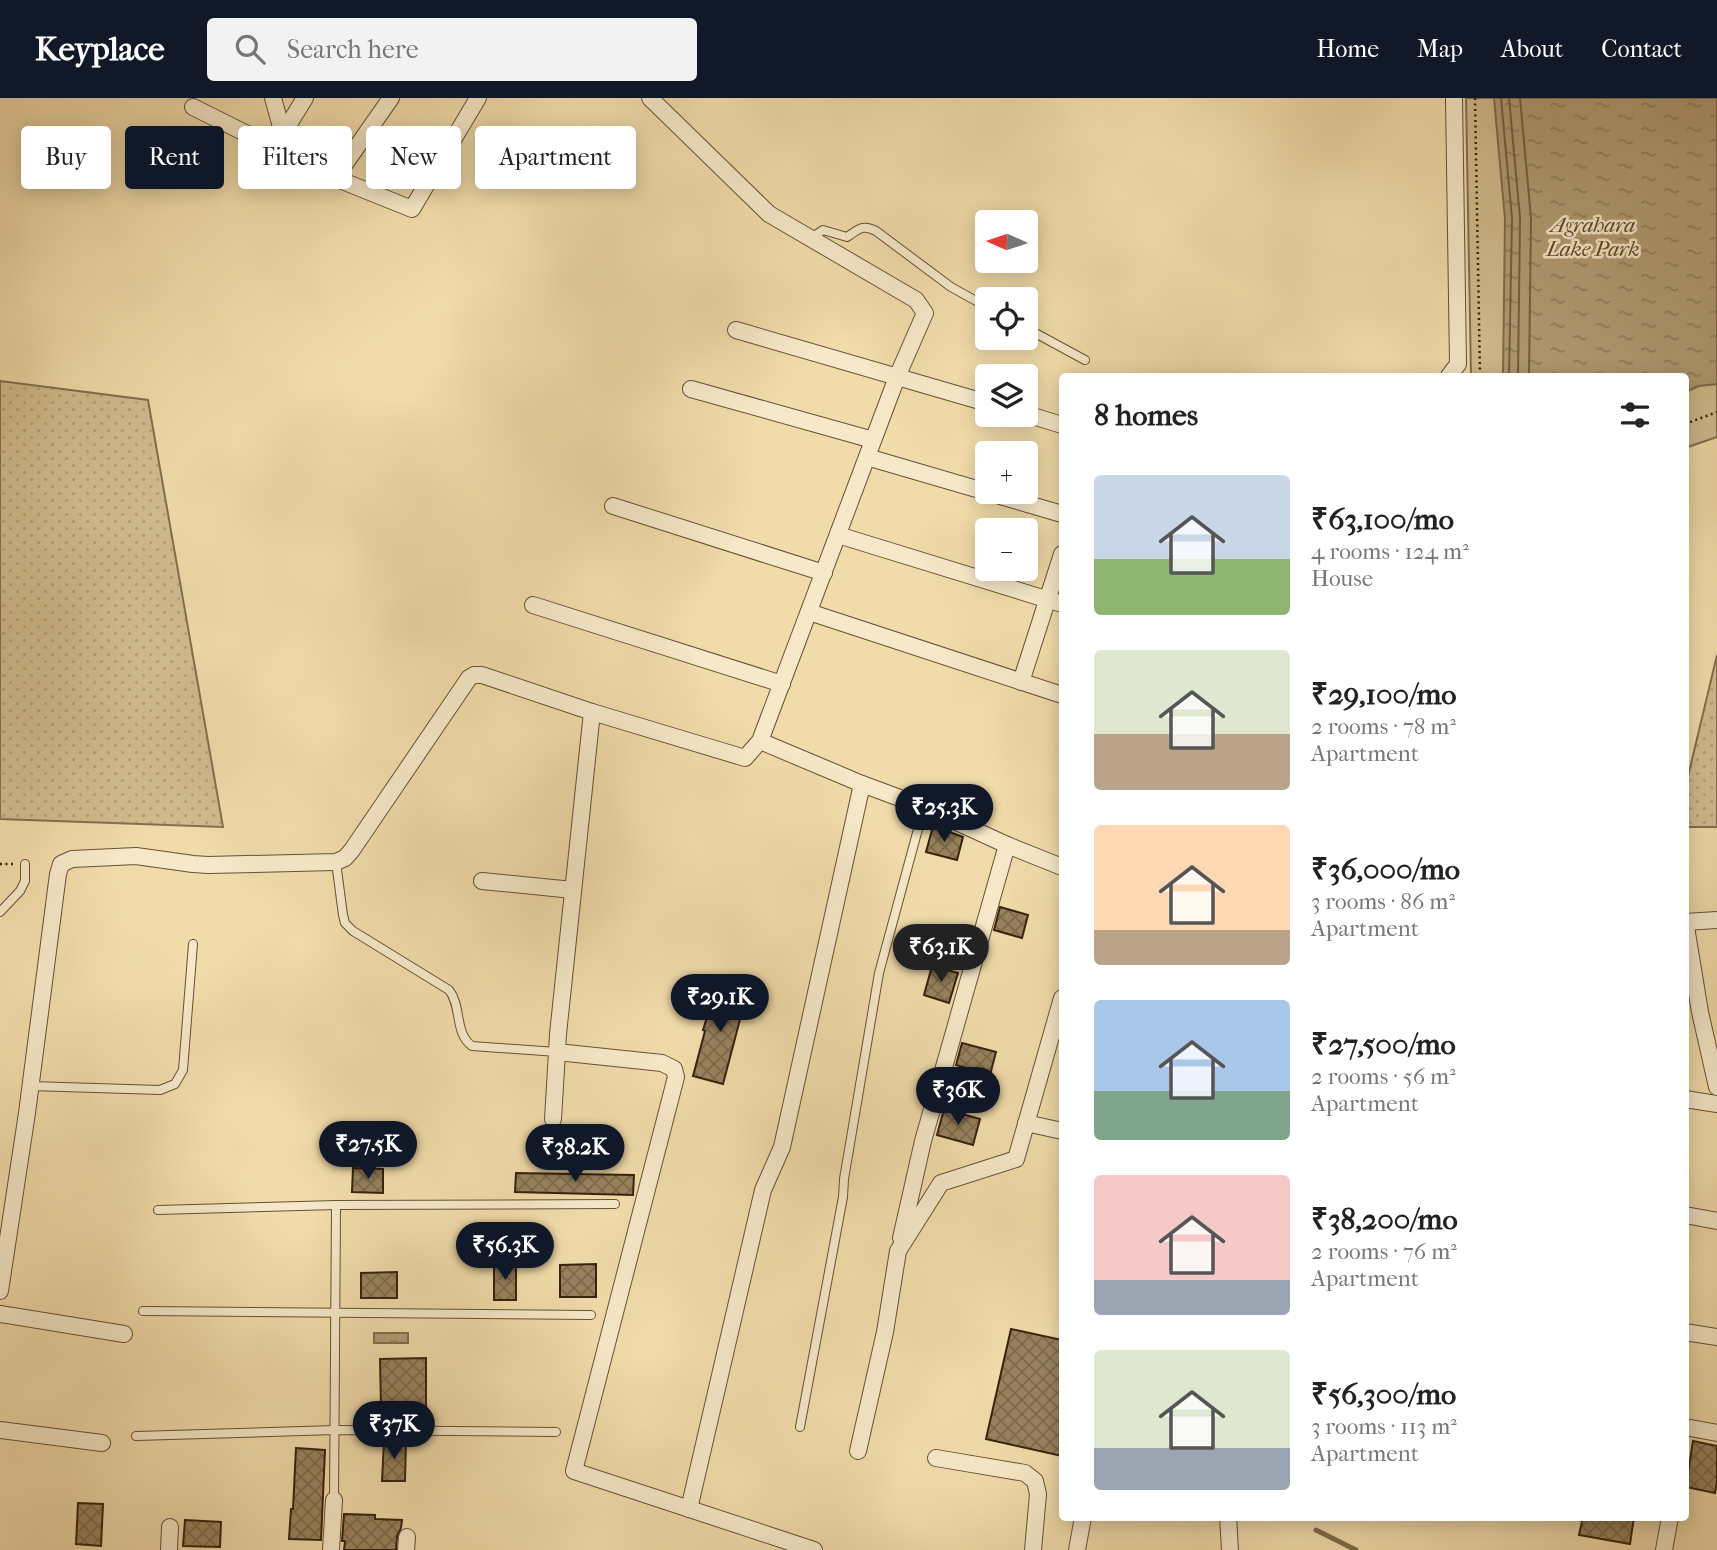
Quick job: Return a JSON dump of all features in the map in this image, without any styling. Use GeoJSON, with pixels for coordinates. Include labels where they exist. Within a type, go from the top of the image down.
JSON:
{"type":"FeatureCollection","features":[{"type":"Feature","properties":{"kind":"street"},"geometry":{"type":"LineString","coordinates":[[273,98],[276,126]]}},
{"type":"Feature","properties":{"kind":"street"},"geometry":{"type":"LineString","coordinates":[[287,126],[305,98]]}},
{"type":"Feature","properties":{"kind":"street"},"geometry":{"type":"LineString","coordinates":[[352,154],[391,98]]}},
{"type":"Feature","properties":{"kind":"street"},"geometry":{"type":"LineString","coordinates":[[352,185],[412,209],[478,98]]}},
{"type":"Feature","properties":{"kind":"street"},"geometry":{"type":"LineString","coordinates":[[0,1292],[8,1191],[30,1086],[61,863],[72,859],[136,856],[200,864],[336,862],[345,858],[469,678],[474,675],[482,675],[592,712],[745,758],[760,741],[897,377],[925,313],[916,300],[769,214],[650,98]]}},
{"type":"Feature","properties":{"kind":"street"},"geometry":{"type":"LineString","coordinates":[[1451,373],[1458,364],[1454,98]]}},
{"type":"Feature","properties":{"kind":"street"},"geometry":{"type":"LineString","coordinates":[[188,101],[244,126]]}},
{"type":"Feature","properties":{"kind":"street"},"geometry":{"type":"LineString","coordinates":[[736,330],[975,400]]}},
{"type":"Feature","properties":{"kind":"street"},"geometry":{"type":"LineString","coordinates":[[691,389],[873,440]]}},
{"type":"Feature","properties":{"kind":"street"},"geometry":{"type":"LineString","coordinates":[[1038,418],[1059,424]]}},
{"type":"Feature","properties":{"kind":"street"},"geometry":{"type":"LineString","coordinates":[[867,457],[1059,513]]}},
{"type":"Feature","properties":{"kind":"street"},"geometry":{"type":"LineString","coordinates":[[612,506],[824,573]]}},
{"type":"Feature","properties":{"kind":"street"},"geometry":{"type":"LineString","coordinates":[[838,535],[1055,602]]}},
{"type":"Feature","properties":{"kind":"street"},"geometry":{"type":"LineString","coordinates":[[1021,681],[1055,602],[1059,575]]}},
{"type":"Feature","properties":{"kind":"street"},"geometry":{"type":"LineString","coordinates":[[533,605],[782,684]]}},
{"type":"Feature","properties":{"kind":"street"},"geometry":{"type":"LineString","coordinates":[[809,612],[1059,694]]}},
{"type":"Feature","properties":{"kind":"street"},"geometry":{"type":"LineString","coordinates":[[553,1119],[558,1034],[592,712]]}},
{"type":"Feature","properties":{"kind":"street"},"geometry":{"type":"LineString","coordinates":[[760,741],[924,807],[1059,866]]}},
{"type":"Feature","properties":{"kind":"street"},"geometry":{"type":"LineString","coordinates":[[689,1509],[763,1191],[782,1147],[862,784]]}},
{"type":"Feature","properties":{"kind":"street"},"geometry":{"type":"LineString","coordinates":[[858,1451],[923,1141],[1007,845]]}},
{"type":"Feature","properties":{"kind":"street"},"geometry":{"type":"LineString","coordinates":[[482,881],[573,890]]}},
{"type":"Feature","properties":{"kind":"street"},"geometry":{"type":"LineString","coordinates":[[1689,922],[1717,920]]}},
{"type":"Feature","properties":{"kind":"street"},"geometry":{"type":"LineString","coordinates":[[1689,966],[1693,1011],[1717,1087]]}},
{"type":"Feature","properties":{"kind":"street"},"geometry":{"type":"LineString","coordinates":[[898,1251],[941,1183],[1016,1159],[1058,1027]]}},
{"type":"Feature","properties":{"kind":"street"},"geometry":{"type":"LineString","coordinates":[[557,1052],[662,1063],[674,1069],[676,1077],[574,1471],[814,1550]]}},
{"type":"Feature","properties":{"kind":"street"},"geometry":{"type":"LineString","coordinates":[[1689,1100],[1717,1104]]}},
{"type":"Feature","properties":{"kind":"street"},"geometry":{"type":"LineString","coordinates":[[1026,1124],[1059,1130]]}},
{"type":"Feature","properties":{"kind":"street"},"geometry":{"type":"LineString","coordinates":[[1689,1216],[1717,1221]]}},
{"type":"Feature","properties":{"kind":"street"},"geometry":{"type":"LineString","coordinates":[[0,1314],[124,1334]]}},
{"type":"Feature","properties":{"kind":"street"},"geometry":{"type":"LineString","coordinates":[[1689,1333],[1717,1337]]}},
{"type":"Feature","properties":{"kind":"street"},"geometry":{"type":"LineString","coordinates":[[1689,1428],[1717,1433]]}},
{"type":"Feature","properties":{"kind":"street"},"geometry":{"type":"LineString","coordinates":[[0,1430],[102,1443]]}},
{"type":"Feature","properties":{"kind":"street"},"geometry":{"type":"LineString","coordinates":[[936,1458],[1025,1473],[1035,1481],[1038,1494],[1033,1550]]}},
{"type":"Feature","properties":{"kind":"street"},"geometry":{"type":"LineString","coordinates":[[331,1550],[334,1500]]}},
{"type":"Feature","properties":{"kind":"street"},"geometry":{"type":"LineString","coordinates":[[1077,1550],[1082,1521]]}},
{"type":"Feature","properties":{"kind":"street"},"geometry":{"type":"LineString","coordinates":[[1228,1521],[1230,1550]]}},
{"type":"Feature","properties":{"kind":"street"},"geometry":{"type":"LineString","coordinates":[[1664,1550],[1669,1521]]}},
{"type":"Feature","properties":{"kind":"street"},"geometry":{"type":"LineString","coordinates":[[169,1550],[170,1527]]}},
{"type":"Feature","properties":{"kind":"lane"},"geometry":{"type":"LineString","coordinates":[[809,239],[823,230],[847,237],[860,228],[868,227],[951,287],[975,300]]}},
{"type":"Feature","properties":{"kind":"lane"},"geometry":{"type":"LineString","coordinates":[[1038,335],[1085,360]]}},
{"type":"Feature","properties":{"kind":"lane"},"geometry":{"type":"LineString","coordinates":[[800,1427],[843,1198],[879,973],[924,807]]}},
{"type":"Feature","properties":{"kind":"lane"},"geometry":{"type":"LineString","coordinates":[[336,862],[345,923],[353,931],[449,990],[454,998],[462,1035],[466,1041],[472,1046],[557,1052]]}},
{"type":"Feature","properties":{"kind":"lane"},"geometry":{"type":"LineString","coordinates":[[0,912],[20,891],[25,881],[25,864]]}},
{"type":"Feature","properties":{"kind":"lane"},"geometry":{"type":"LineString","coordinates":[[30,1086],[160,1090],[176,1084],[183,1070],[193,944]]}},
{"type":"Feature","properties":{"kind":"lane"},"geometry":{"type":"LineString","coordinates":[[158,1210],[336,1205],[615,1204]]}},
{"type":"Feature","properties":{"kind":"lane"},"geometry":{"type":"LineString","coordinates":[[334,1500],[336,1205]]}},
{"type":"Feature","properties":{"kind":"lane"},"geometry":{"type":"LineString","coordinates":[[143,1311],[591,1315]]}},
{"type":"Feature","properties":{"kind":"lane"},"geometry":{"type":"LineString","coordinates":[[136,1436],[335,1430],[556,1432]]}},
{"type":"Feature","properties":{"kind":"path"},"geometry":{"type":"LineString","coordinates":[[1475,98],[1480,373]]}},
{"type":"Feature","properties":{"kind":"path"},"geometry":{"type":"LineString","coordinates":[[1689,422],[1717,412]]}},
{"type":"Feature","properties":{"kind":"green space","name":"Agrahara Lake Park"},"geometry":{"type":"Polygon","coordinates":[[[1466,98],[1717,98],[1717,437],[1689,447],[1689,373],[1471,373],[1466,98]]]}},
{"type":"Feature","properties":{"kind":"green space"},"geometry":{"type":"Polygon","coordinates":[[[0,381],[148,400],[223,827],[0,819],[0,381]]]}},
{"type":"Feature","properties":{"kind":"green space"},"geometry":{"type":"Polygon","coordinates":[[[1717,655],[1717,827],[1689,827],[1689,772],[1717,655]]]}},
{"type":"Feature","properties":{"kind":"water","name":"Agrahara Lake Park"},"geometry":{"type":"Polygon","coordinates":[[[1494,98],[1717,98],[1717,384],[1689,390],[1689,373],[1503,373],[1505,219],[1494,98]]]}},
{"type":"Feature","properties":{"kind":"water"},"geometry":{"type":"Polygon","coordinates":[[[374,1333],[408,1333],[408,1343],[374,1343],[374,1333]]]}},
{"type":"Feature","properties":{"kind":"building"},"geometry":{"type":"Polygon","coordinates":[[[933,826],[963,837],[957,860],[926,852],[933,826]]]}},
{"type":"Feature","properties":{"kind":"building"},"geometry":{"type":"Polygon","coordinates":[[[1000,907],[1028,915],[1022,938],[994,930],[1000,907]]]}},
{"type":"Feature","properties":{"kind":"building"},"geometry":{"type":"Polygon","coordinates":[[[932,966],[958,973],[949,1003],[924,995],[932,966]]]}},
{"type":"Feature","properties":{"kind":"building"},"geometry":{"type":"Polygon","coordinates":[[[717,985],[747,993],[723,1084],[693,1076],[717,985]]]}},
{"type":"Feature","properties":{"kind":"building"},"geometry":{"type":"Polygon","coordinates":[[[962,1043],[996,1052],[990,1075],[956,1065],[962,1043]]]}},
{"type":"Feature","properties":{"kind":"building"},"geometry":{"type":"Polygon","coordinates":[[[944,1109],[980,1119],[973,1145],[937,1135],[944,1109]]]}},
{"type":"Feature","properties":{"kind":"building"},"geometry":{"type":"Polygon","coordinates":[[[353,1168],[383,1169],[383,1193],[352,1192],[353,1168]]]}},
{"type":"Feature","properties":{"kind":"building"},"geometry":{"type":"Polygon","coordinates":[[[516,1173],[634,1175],[633,1195],[515,1192],[516,1173]]]}},
{"type":"Feature","properties":{"kind":"building"},"geometry":{"type":"Polygon","coordinates":[[[494,1263],[516,1263],[516,1300],[494,1300],[494,1263]]]}},
{"type":"Feature","properties":{"kind":"building"},"geometry":{"type":"Polygon","coordinates":[[[596,1264],[596,1297],[560,1297],[560,1265],[596,1264]]]}},
{"type":"Feature","properties":{"kind":"building"},"geometry":{"type":"Polygon","coordinates":[[[397,1272],[397,1298],[361,1298],[361,1273],[397,1272]]]}},
{"type":"Feature","properties":{"kind":"building"},"geometry":{"type":"Polygon","coordinates":[[[1011,1329],[1059,1339],[1059,1455],[986,1439],[1011,1329]]]}},
{"type":"Feature","properties":{"kind":"building"},"geometry":{"type":"Polygon","coordinates":[[[426,1358],[426,1408],[381,1408],[380,1359],[426,1358]]]}},
{"type":"Feature","properties":{"kind":"building"},"geometry":{"type":"Polygon","coordinates":[[[384,1441],[406,1441],[405,1481],[382,1481],[384,1441]]]}},
{"type":"Feature","properties":{"kind":"building"},"geometry":{"type":"Polygon","coordinates":[[[1693,1441],[1717,1446],[1715,1493],[1689,1488],[1693,1441]]]}},
{"type":"Feature","properties":{"kind":"building"},"geometry":{"type":"Polygon","coordinates":[[[296,1448],[325,1450],[321,1540],[289,1539],[296,1448]]]}},
{"type":"Feature","properties":{"kind":"building"},"geometry":{"type":"Polygon","coordinates":[[[78,1503],[103,1504],[101,1546],[76,1544],[78,1503]]]}},
{"type":"Feature","properties":{"kind":"building"},"geometry":{"type":"Polygon","coordinates":[[[344,1514],[375,1515],[375,1519],[402,1520],[396,1550],[344,1550],[344,1514]]]}},
{"type":"Feature","properties":{"kind":"building"},"geometry":{"type":"Polygon","coordinates":[[[185,1520],[221,1522],[220,1547],[183,1546],[185,1520]]]}},
{"type":"Feature","properties":{"kind":"building"},"geometry":{"type":"Polygon","coordinates":[[[1582,1521],[1633,1521],[1630,1544],[1579,1535],[1582,1521]]]}},
{"type":"Feature","properties":{"kind":"waterway"},"geometry":{"type":"LineString","coordinates":[[1316,1530],[1356,1550]]}}]}
